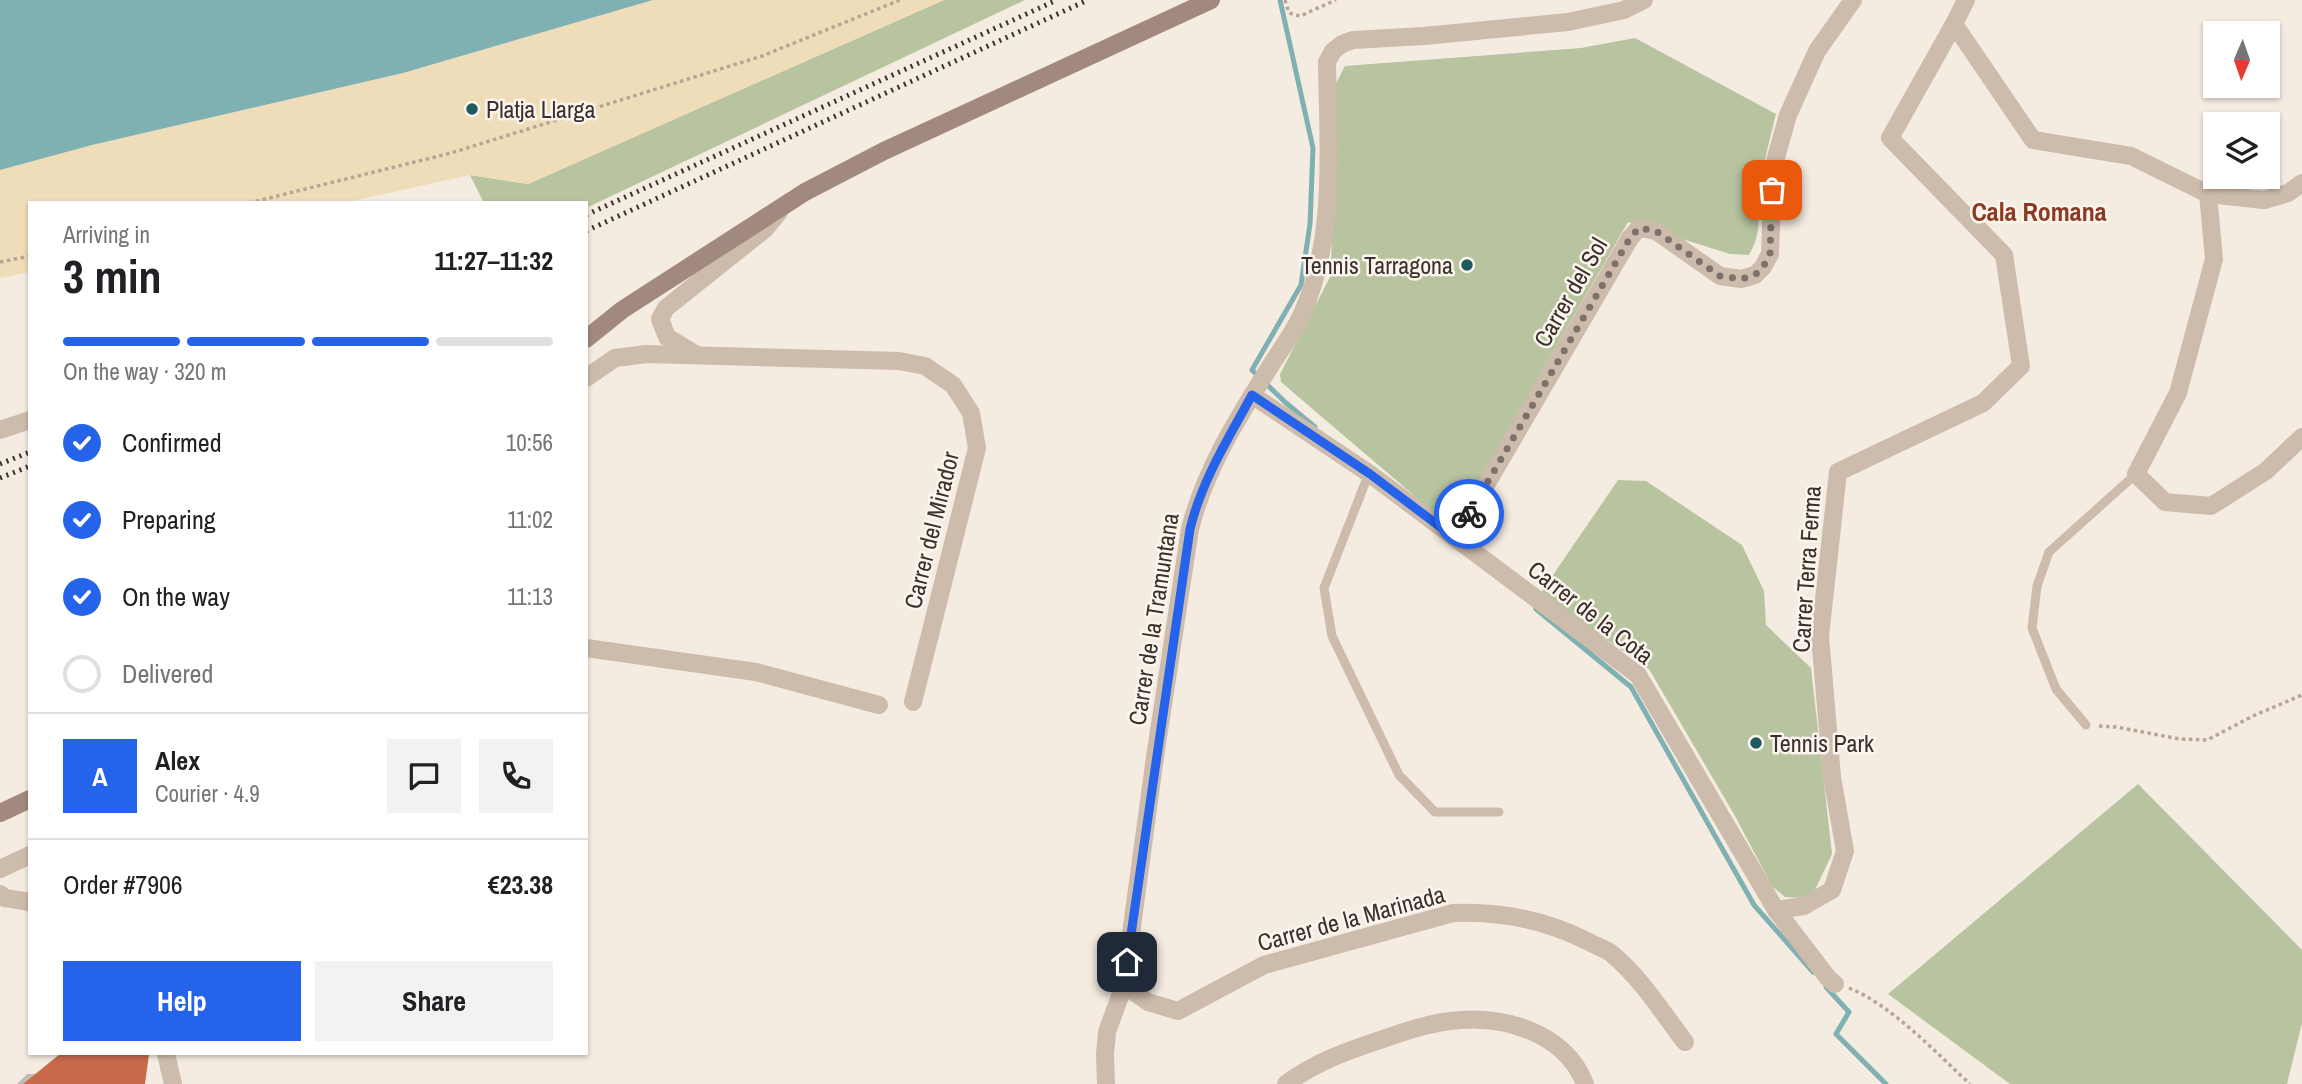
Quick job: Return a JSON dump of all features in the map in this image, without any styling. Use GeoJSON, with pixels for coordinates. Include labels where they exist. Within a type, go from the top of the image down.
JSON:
{"type":"FeatureCollection","features":[{"type":"Feature","properties":{"kind":"street"},"geometry":{"type":"LineString","coordinates":[[588,336],[622,310],[787,203],[884,150],[1211,0]]}},
{"type":"Feature","properties":{"kind":"street","name":"Carrer de la Tramuntana"},"geometry":{"type":"LineString","coordinates":[[1106,1084],[1107,1032],[1124,985],[1190,529],[1206,477],[1254,391],[1301,317],[1311,293],[1326,213],[1327,62],[1333,51],[1353,40],[1568,22],[1624,10],[1644,0]]}},
{"type":"Feature","properties":{"kind":"street","name":"Carrer del Sol"},"geometry":{"type":"LineString","coordinates":[[1455,538],[1630,238],[1639,228],[1656,231],[1720,276],[1741,279],[1755,275],[1763,267],[1770,254],[1773,168],[1788,115],[1817,51],[1853,0]]}},
{"type":"Feature","properties":{"kind":"street"},"geometry":{"type":"LineString","coordinates":[[1966,0],[1954,24],[2034,140],[2131,156],[2208,194],[2264,200],[2288,193],[2302,183]]}},
{"type":"Feature","properties":{"kind":"street","name":"Carrer Terra Ferma"},"geometry":{"type":"LineString","coordinates":[[1776,910],[1804,906],[1832,890],[1845,851],[1832,777],[1820,636],[1838,472],[1983,403],[2021,366],[2004,255],[1890,138],[1954,24]]}},
{"type":"Feature","properties":{"kind":"street"},"geometry":{"type":"LineString","coordinates":[[2208,194],[2214,259],[2178,393],[2136,474],[2165,502],[2211,506],[2266,471],[2302,437]]}},
{"type":"Feature","properties":{"kind":"street"},"geometry":{"type":"LineString","coordinates":[[695,354],[667,337],[660,319],[666,308],[765,229],[787,203]]}},
{"type":"Feature","properties":{"kind":"street","name":"Carrer del Mirador"},"geometry":{"type":"LineString","coordinates":[[588,377],[615,358],[647,354],[695,354],[899,361],[925,366],[953,385],[971,413],[977,448],[913,702]]}},
{"type":"Feature","properties":{"kind":"street","name":"Carrer de la Cota"},"geometry":{"type":"LineString","coordinates":[[1254,391],[1370,474],[1638,676],[1776,910],[1831,981]]}},
{"type":"Feature","properties":{"kind":"street"},"geometry":{"type":"LineString","coordinates":[[0,430],[28,421]]}},
{"type":"Feature","properties":{"kind":"street"},"geometry":{"type":"LineString","coordinates":[[588,648],[756,672],[879,705]]}},
{"type":"Feature","properties":{"kind":"street"},"geometry":{"type":"LineString","coordinates":[[0,813],[28,800]]}},
{"type":"Feature","properties":{"kind":"street"},"geometry":{"type":"LineString","coordinates":[[0,869],[28,856]]}},
{"type":"Feature","properties":{"kind":"street"},"geometry":{"type":"LineString","coordinates":[[0,894],[5,898],[28,902]]}},
{"type":"Feature","properties":{"kind":"street","name":"Carrer de la Marinada"},"geometry":{"type":"LineString","coordinates":[[1124,985],[1149,1002],[1178,1011],[1264,964],[1444,915],[1478,912],[1498,914],[1535,921],[1565,931],[1611,953],[1640,982],[1685,1042]]}},
{"type":"Feature","properties":{"kind":"street"},"geometry":{"type":"LineString","coordinates":[[1286,1084],[1316,1063],[1341,1053],[1414,1029],[1450,1021],[1475,1020],[1501,1021],[1541,1035],[1567,1053],[1579,1068],[1586,1084]]}},
{"type":"Feature","properties":{"kind":"street"},"geometry":{"type":"LineString","coordinates":[[166,1055],[173,1084]]}},
{"type":"Feature","properties":{"kind":"lane"},"geometry":{"type":"LineString","coordinates":[[1370,474],[1324,588],[1332,636],[1399,775],[1435,812],[1499,812]]}},
{"type":"Feature","properties":{"kind":"lane"},"geometry":{"type":"LineString","coordinates":[[2086,725],[2056,689],[2032,628],[2038,586],[2049,552],[2136,474]]}},
{"type":"Feature","properties":{"kind":"path"},"geometry":{"type":"LineString","coordinates":[[256,201],[477,145],[762,56],[900,0]]}},
{"type":"Feature","properties":{"kind":"path"},"geometry":{"type":"LineString","coordinates":[[1285,0],[1289,13],[1300,16],[1336,0]]}},
{"type":"Feature","properties":{"kind":"path"},"geometry":{"type":"LineString","coordinates":[[0,262],[28,256]]}},
{"type":"Feature","properties":{"kind":"path"},"geometry":{"type":"LineString","coordinates":[[2086,725],[2116,727],[2180,739],[2207,740],[2302,695]]}},
{"type":"Feature","properties":{"kind":"path"},"geometry":{"type":"LineString","coordinates":[[1831,981],[1865,994],[1881,1005],[1970,1084]]}},
{"type":"Feature","properties":{"kind":"green space"},"geometry":{"type":"Polygon","coordinates":[[[944,0],[1025,0],[588,207],[588,201],[483,201],[470,175],[528,184],[944,0]]]}},
{"type":"Feature","properties":{"kind":"green space","name":"Tennis Tarragona"},"geometry":{"type":"Polygon","coordinates":[[[1635,38],[1776,114],[1763,168],[1758,229],[1753,247],[1749,255],[1730,254],[1628,222],[1466,503],[1457,509],[1431,510],[1281,382],[1280,374],[1331,275],[1334,87],[1345,66],[1581,48],[1635,38]]]}},
{"type":"Feature","properties":{"kind":"green space","name":"Tennis Park"},"geometry":{"type":"Polygon","coordinates":[[[1618,480],[1646,481],[1742,545],[1764,591],[1766,625],[1811,668],[1832,854],[1814,892],[1803,898],[1785,897],[1772,886],[1735,816],[1649,669],[1540,594],[1618,480]]]}},
{"type":"Feature","properties":{"kind":"green space"},"geometry":{"type":"Polygon","coordinates":[[[2138,784],[2302,950],[2302,1023],[2287,1084],[2010,1084],[1888,994],[2138,784]]]}},
{"type":"Feature","properties":{"kind":"sand","name":"Platja Llarga"},"geometry":{"type":"Polygon","coordinates":[[[653,0],[944,0],[528,184],[470,175],[352,201],[28,201],[28,272],[0,278],[0,170],[92,145],[403,73],[653,0]]]}},
{"type":"Feature","properties":{"kind":"water"},"geometry":{"type":"Polygon","coordinates":[[[0,0],[653,0],[403,73],[92,145],[0,170],[0,0]]]}},
{"type":"Feature","properties":{"kind":"building"},"geometry":{"type":"Polygon","coordinates":[[[59,1055],[149,1055],[145,1084],[23,1084],[59,1055]]]}},
{"type":"Feature","properties":{"kind":"waterway"},"geometry":{"type":"LineString","coordinates":[[1280,0],[1313,148],[1310,224],[1301,285],[1252,370],[1315,427]]}},
{"type":"Feature","properties":{"kind":"waterway"},"geometry":{"type":"LineString","coordinates":[[1536,609],[1631,687],[1754,905],[1813,972]]}},
{"type":"Feature","properties":{"kind":"waterway"},"geometry":{"type":"LineString","coordinates":[[1826,987],[1849,1012],[1836,1034],[1886,1084]]}},
{"type":"Feature","properties":{"kind":"railway"},"geometry":{"type":"LineString","coordinates":[[588,214],[1057,0]]}},
{"type":"Feature","properties":{"kind":"railway"},"geometry":{"type":"LineString","coordinates":[[588,230],[1088,0]]}},
{"type":"Feature","properties":{"kind":"railway"},"geometry":{"type":"LineString","coordinates":[[0,464],[28,453]]}},
{"type":"Feature","properties":{"kind":"railway"},"geometry":{"type":"LineString","coordinates":[[0,478],[28,467]]}},
{"type":"Feature","properties":{"kind":"way so far"},"geometry":{"type":"LineString","coordinates":[[1469,514],[1630,238],[1639,228],[1656,231],[1720,276],[1741,279],[1755,275],[1770,254],[1772,190]]}},
{"type":"Feature","properties":{"kind":"place","name":"Platja Llarga"},"geometry":{"type":"Point","coordinates":[472,109]}},
{"type":"Feature","properties":{"kind":"place","name":"Tennis Tarragona"},"geometry":{"type":"Point","coordinates":[1467,265]}},
{"type":"Feature","properties":{"kind":"place","name":"Tennis Park"},"geometry":{"type":"Point","coordinates":[1756,743]}},
{"type":"Feature","properties":{"kind":"district","name":"Cala Romana"},"geometry":{"type":"Point","coordinates":[2039,211]}},
{"type":"Feature","properties":{"kind":"route"},"geometry":{"type":"LineString","coordinates":[[1127,962],[1190,529],[1206,477],[1252,395],[1370,474],[1455,538],[1469,514]]}}]}
